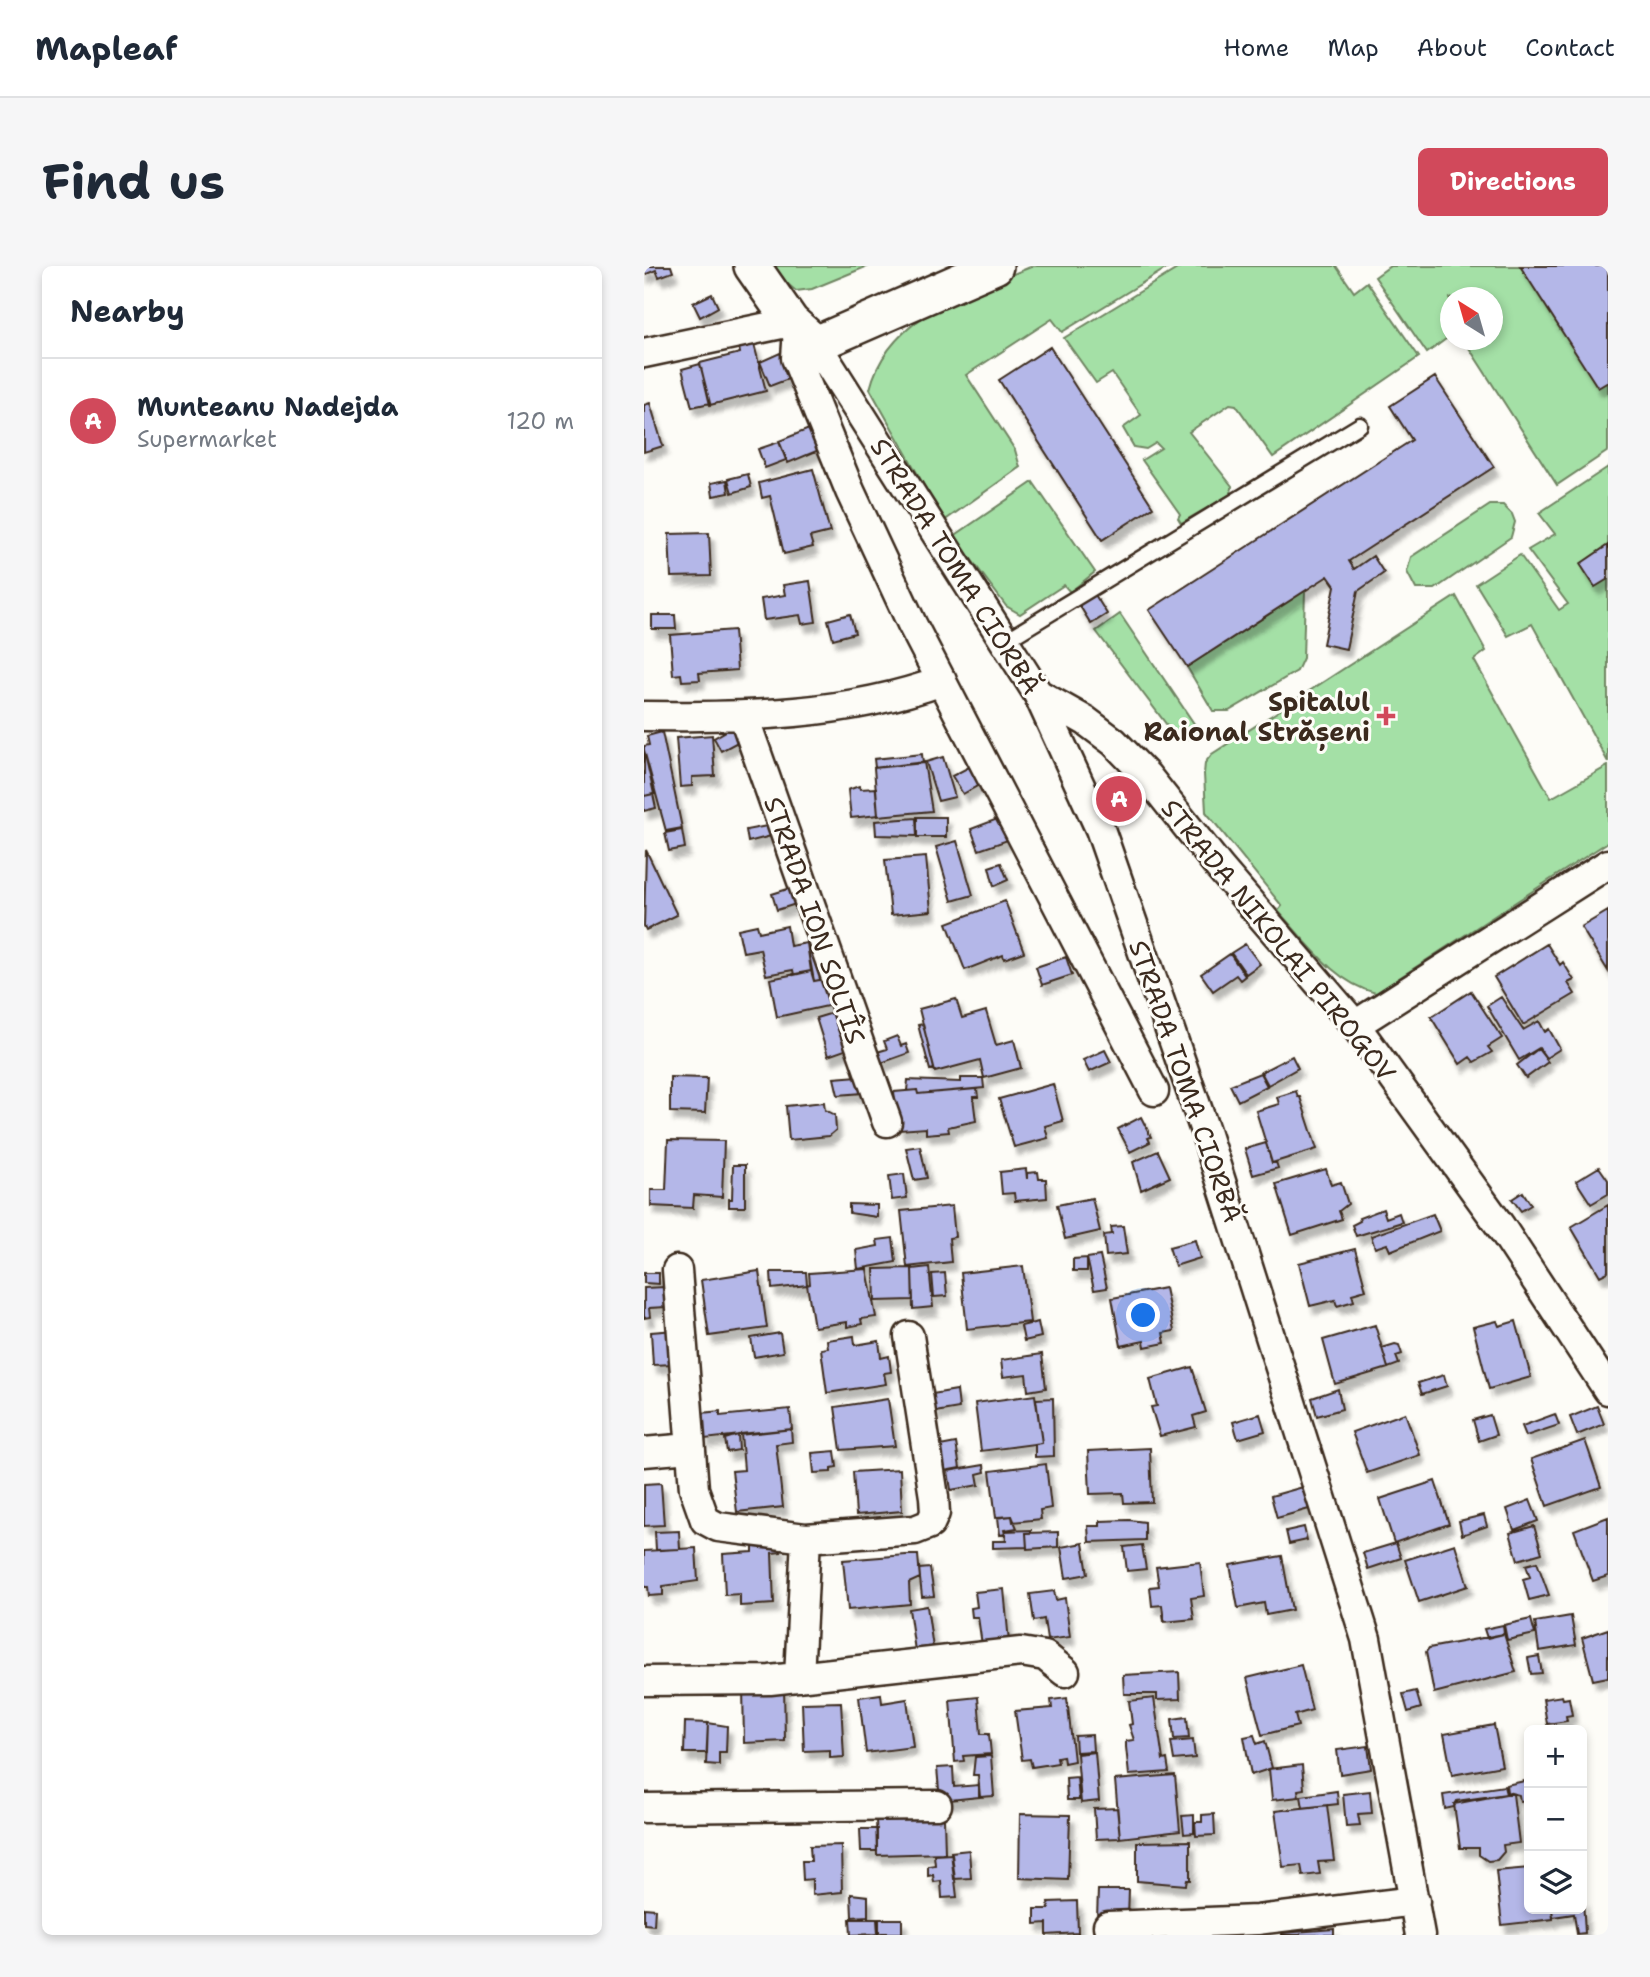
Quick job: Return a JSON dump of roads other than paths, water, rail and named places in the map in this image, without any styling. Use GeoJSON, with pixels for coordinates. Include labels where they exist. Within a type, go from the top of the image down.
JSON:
{"type":"FeatureCollection","features":[{"type":"Feature","properties":{"kind":"street","name":"STRADA TOMA CIORBĂ"},"geometry":{"type":"LineString","coordinates":[[751,266],[801,332],[1005,640],[1038,694],[1100,829],[1201,1118],[1366,1639],[1420,1935]]}},
{"type":"Feature","properties":{"kind":"street"},"geometry":{"type":"LineString","coordinates":[[644,353],[801,332],[995,266]]}},
{"type":"Feature","properties":{"kind":"street","name":"STRADA TOMA CIORBĂ"},"geometry":{"type":"LineString","coordinates":[[801,332],[796,358],[850,491],[942,681],[1154,1091]]}},
{"type":"Feature","properties":{"kind":"street"},"geometry":{"type":"LineString","coordinates":[[644,716],[744,717],[846,708],[901,696],[942,681]]}},
{"type":"Feature","properties":{"kind":"street","name":"STRADA NIKOLAI PIROGOV"},"geometry":{"type":"LineString","coordinates":[[1038,694],[1114,742],[1147,776],[1220,867],[1355,1025],[1601,1362],[1608,1390]]}},
{"type":"Feature","properties":{"kind":"street","name":"STRADA ION SOLTÎS"},"geometry":{"type":"LineString","coordinates":[[744,717],[887,1122]]}},
{"type":"Feature","properties":{"kind":"street"},"geometry":{"type":"LineString","coordinates":[[1355,1025],[1608,864]]}},
{"type":"Feature","properties":{"kind":"street"},"geometry":{"type":"LineString","coordinates":[[677,1270],[694,1489],[705,1520],[718,1527],[806,1538],[915,1530],[930,1524],[935,1513],[909,1336]]}},
{"type":"Feature","properties":{"kind":"street"},"geometry":{"type":"LineString","coordinates":[[644,1452],[690,1448]]}},
{"type":"Feature","properties":{"kind":"street"},"geometry":{"type":"LineString","coordinates":[[799,1677],[806,1538]]}},
{"type":"Feature","properties":{"kind":"street"},"geometry":{"type":"LineString","coordinates":[[644,1681],[799,1677],[1021,1653],[1045,1656],[1065,1672]]}},
{"type":"Feature","properties":{"kind":"street"},"geometry":{"type":"LineString","coordinates":[[644,1808],[937,1805]]}},
{"type":"Feature","properties":{"kind":"street"},"geometry":{"type":"LineString","coordinates":[[1108,1926],[1257,1920],[1415,1901]]}},
{"type":"Feature","properties":{"kind":"lane"},"geometry":{"type":"LineString","coordinates":[[1005,640],[1360,425]]}},
{"type":"Feature","properties":{"kind":"place","name":"Spitalul Raional Strășeni"},"geometry":{"type":"Point","coordinates":[1386,716]}},
{"type":"Feature","properties":{"kind":"place","name":"Munteanu Nadejda"},"geometry":{"type":"Point","coordinates":[1119,799]}}]}
